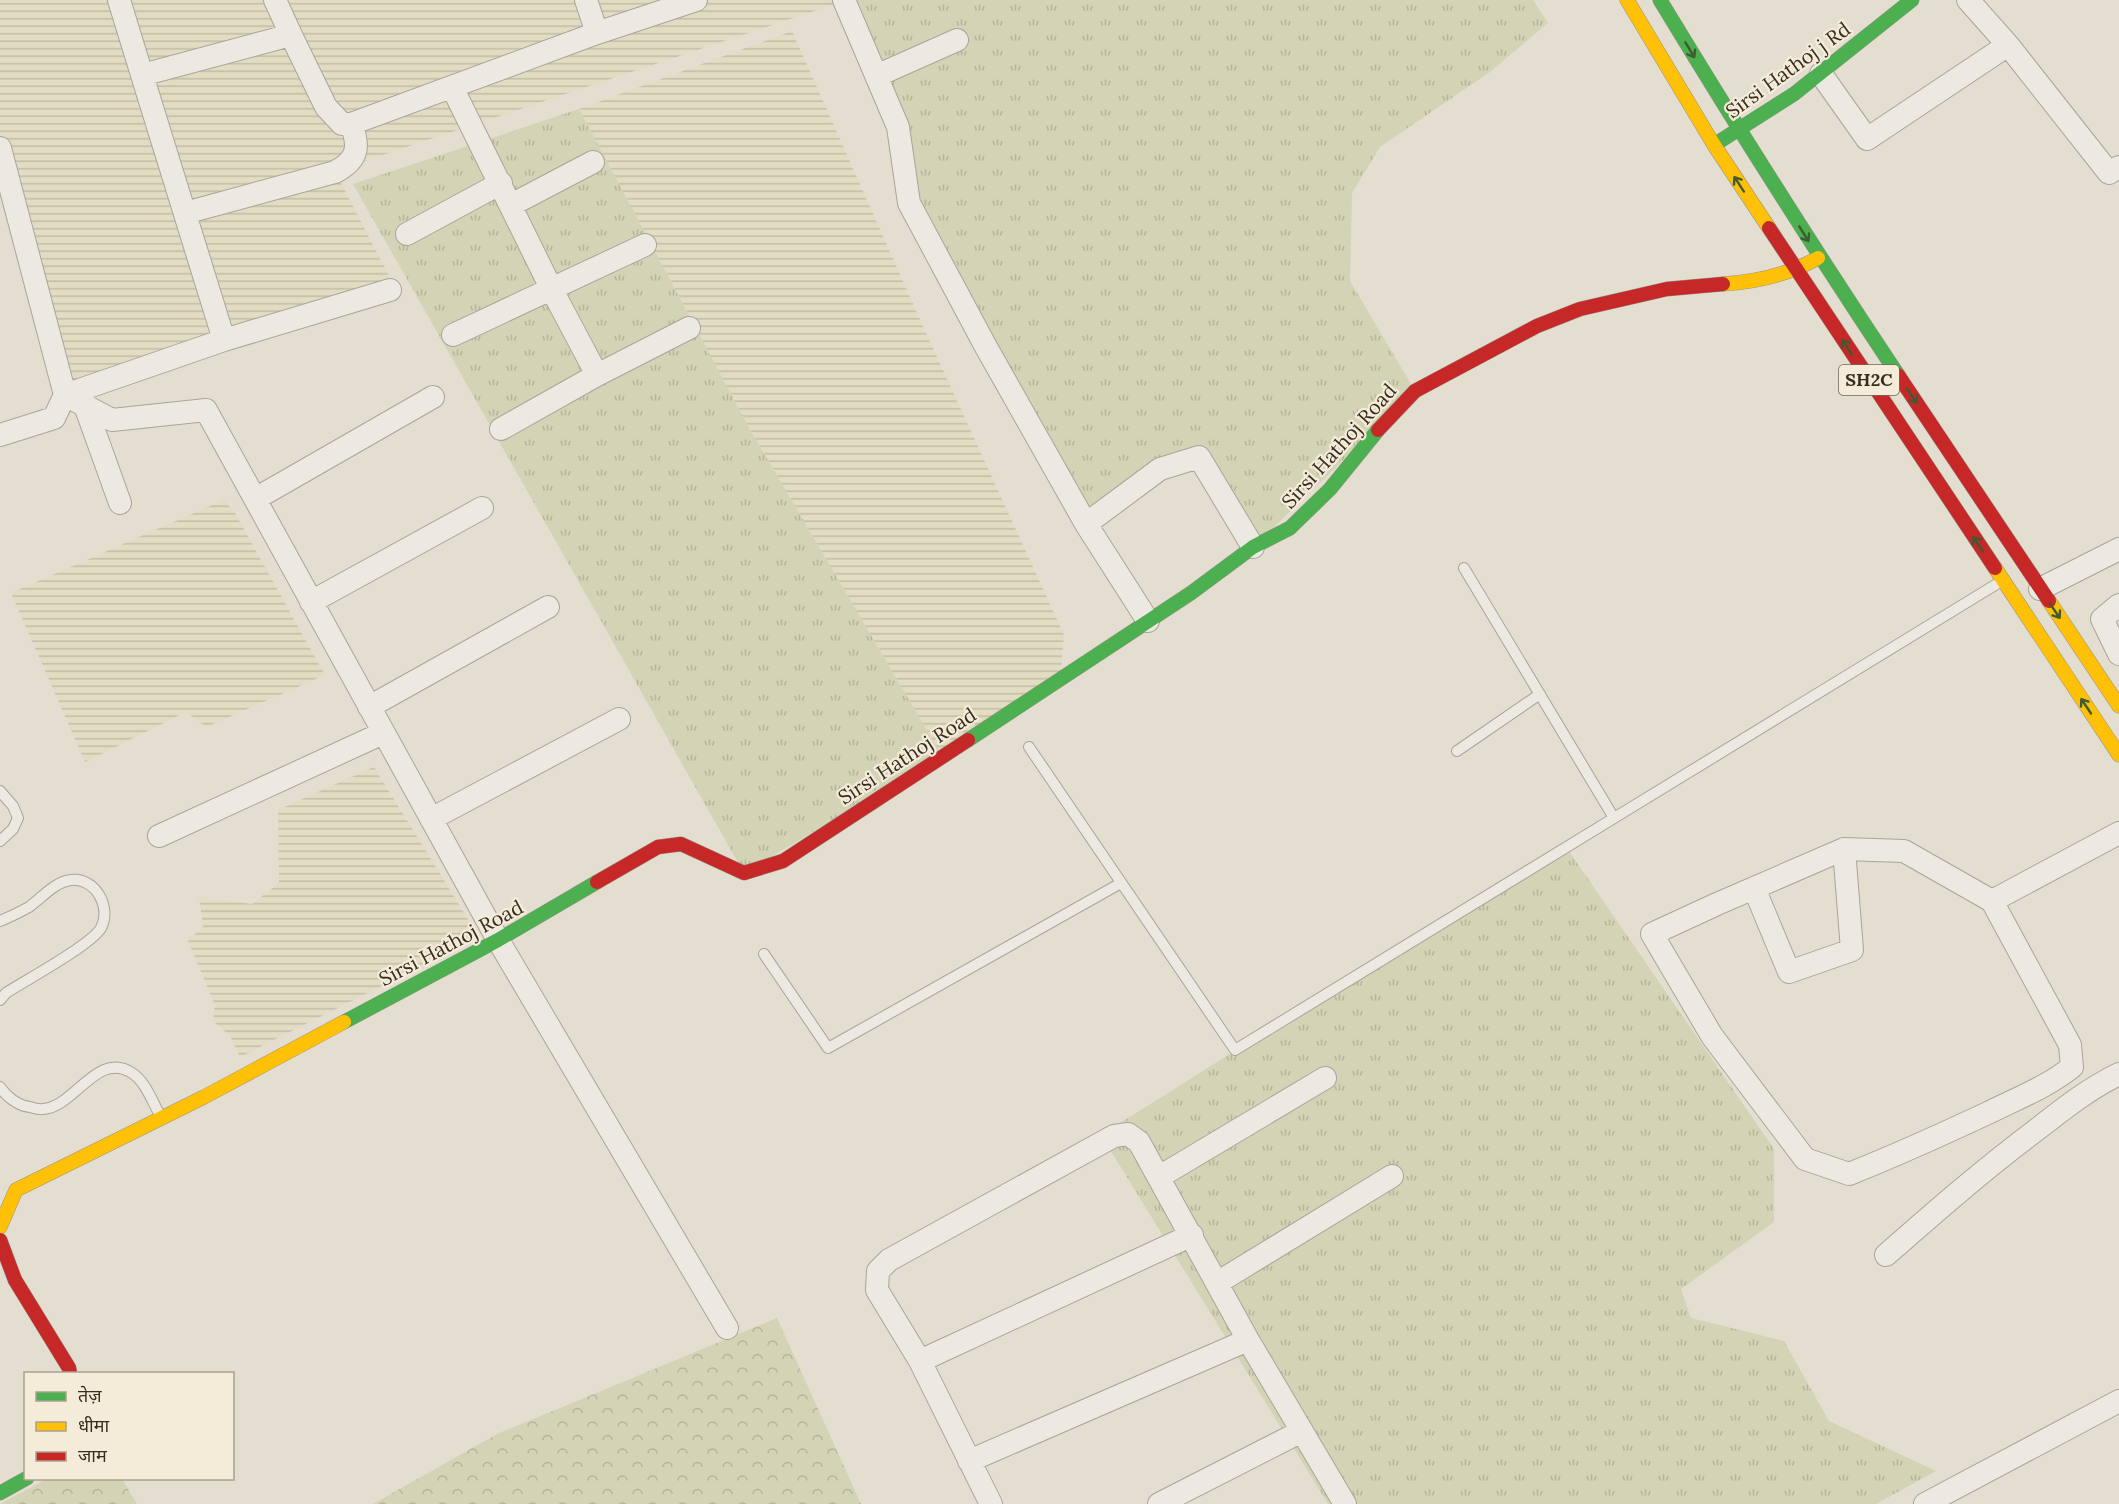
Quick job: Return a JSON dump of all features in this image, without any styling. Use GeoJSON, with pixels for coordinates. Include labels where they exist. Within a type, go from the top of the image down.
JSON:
{"type":"FeatureCollection","features":[{"type":"Feature","properties":{"kind":"street"},"geometry":{"type":"LineString","coordinates":[[119,0],[224,340]]}},
{"type":"Feature","properties":{"kind":"street"},"geometry":{"type":"LineString","coordinates":[[275,0],[326,107],[342,124],[351,124],[597,33],[696,0]]}},
{"type":"Feature","properties":{"kind":"street"},"geometry":{"type":"LineString","coordinates":[[586,0],[597,33]]}},
{"type":"Feature","properties":{"kind":"street"},"geometry":{"type":"LineString","coordinates":[[844,0],[898,127],[909,202],[986,346],[1086,524],[1148,621]]}},
{"type":"Feature","properties":{"kind":"street","name":"SH2C"},"geometry":{"type":"LineString","coordinates":[[1627,0],[1714,145],[1796,270],[2013,573],[2040,589],[2119,706]]}},
{"type":"Feature","properties":{"kind":"street","name":"SH2C"},"geometry":{"type":"LineString","coordinates":[[1660,0],[2013,573],[2119,755]]}},
{"type":"Feature","properties":{"kind":"street","name":"Sirsi Hathoj j Rd"},"geometry":{"type":"LineString","coordinates":[[1714,145],[1739,131],[1821,74],[1912,0]]}},
{"type":"Feature","properties":{"kind":"street"},"geometry":{"type":"LineString","coordinates":[[1968,0],[2008,45],[2109,173],[2119,166]]}},
{"type":"Feature","properties":{"kind":"street"},"geometry":{"type":"LineString","coordinates":[[142,75],[291,35]]}},
{"type":"Feature","properties":{"kind":"street"},"geometry":{"type":"LineString","coordinates":[[876,76],[957,40]]}},
{"type":"Feature","properties":{"kind":"street"},"geometry":{"type":"LineString","coordinates":[[1821,74],[1867,139],[2008,45]]}},
{"type":"Feature","properties":{"kind":"street"},"geometry":{"type":"LineString","coordinates":[[452,87],[551,288],[597,375]]}},
{"type":"Feature","properties":{"kind":"street"},"geometry":{"type":"LineString","coordinates":[[185,213],[335,172],[348,165],[355,153],[358,140],[351,124]]}},
{"type":"Feature","properties":{"kind":"street"},"geometry":{"type":"LineString","coordinates":[[0,148],[77,397],[120,503]]}},
{"type":"Feature","properties":{"kind":"street"},"geometry":{"type":"LineString","coordinates":[[511,205],[593,162]]}},
{"type":"Feature","properties":{"kind":"street"},"geometry":{"type":"LineString","coordinates":[[407,234],[501,183]]}},
{"type":"Feature","properties":{"kind":"street"},"geometry":{"type":"LineString","coordinates":[[453,335],[645,245]]}},
{"type":"Feature","properties":{"kind":"street","name":"Sirsi Hathoj Road"},"geometry":{"type":"LineString","coordinates":[[0,1227],[16,1190],[162,1118],[498,940],[658,847],[681,844],[744,873],[783,861],[1191,593],[1252,547],[1290,528],[1330,489],[1370,438],[1415,391],[1537,326],[1580,309],[1667,289],[1754,282],[1796,270],[1819,257]]}},
{"type":"Feature","properties":{"kind":"street"},"geometry":{"type":"LineString","coordinates":[[0,435],[54,418],[77,397],[224,340],[390,290]]}},
{"type":"Feature","properties":{"kind":"street"},"geometry":{"type":"LineString","coordinates":[[501,429],[597,375],[690,328]]}},
{"type":"Feature","properties":{"kind":"street"},"geometry":{"type":"LineString","coordinates":[[77,397],[112,420],[206,410],[498,940],[727,1328]]}},
{"type":"Feature","properties":{"kind":"street"},"geometry":{"type":"LineString","coordinates":[[255,499],[433,397]]}},
{"type":"Feature","properties":{"kind":"street"},"geometry":{"type":"LineString","coordinates":[[1086,524],[1160,469],[1199,457],[1252,547]]}},
{"type":"Feature","properties":{"kind":"street"},"geometry":{"type":"LineString","coordinates":[[311,602],[482,508]]}},
{"type":"Feature","properties":{"kind":"street"},"geometry":{"type":"LineString","coordinates":[[2040,589],[2119,549]]}},
{"type":"Feature","properties":{"kind":"street"},"geometry":{"type":"LineString","coordinates":[[2119,605],[2102,619],[2119,654]]}},
{"type":"Feature","properties":{"kind":"street"},"geometry":{"type":"LineString","coordinates":[[369,707],[548,607]]}},
{"type":"Feature","properties":{"kind":"street"},"geometry":{"type":"LineString","coordinates":[[431,819],[619,719]]}},
{"type":"Feature","properties":{"kind":"street"},"geometry":{"type":"LineString","coordinates":[[159,836],[383,733]]}},
{"type":"Feature","properties":{"kind":"street"},"geometry":{"type":"LineString","coordinates":[[1992,901],[2119,833]]}},
{"type":"Feature","properties":{"kind":"street"},"geometry":{"type":"LineString","coordinates":[[1754,888],[1789,972],[1852,950],[1844,849]]}},
{"type":"Feature","properties":{"kind":"street"},"geometry":{"type":"LineString","coordinates":[[1844,849],[1904,851],[1992,901],[2070,1045],[2072,1067],[2059,1077],[2023,1096],[1910,1150],[1849,1174],[1805,1159],[1712,1036],[1652,934],[1844,849]]}},
{"type":"Feature","properties":{"kind":"street"},"geometry":{"type":"LineString","coordinates":[[1886,1255],[1990,1165],[2068,1106],[2101,1083],[2119,1074]]}},
{"type":"Feature","properties":{"kind":"street"},"geometry":{"type":"LineString","coordinates":[[1159,1177],[1324,1078]]}},
{"type":"Feature","properties":{"kind":"street"},"geometry":{"type":"LineString","coordinates":[[991,1504],[920,1361],[877,1290],[878,1271],[890,1260],[1114,1136],[1128,1134],[1139,1142],[1248,1340],[1346,1504]]}},
{"type":"Feature","properties":{"kind":"street"},"geometry":{"type":"LineString","coordinates":[[1217,1283],[1392,1176]]}},
{"type":"Feature","properties":{"kind":"street"},"geometry":{"type":"LineString","coordinates":[[920,1361],[1192,1235]]}},
{"type":"Feature","properties":{"kind":"street"},"geometry":{"type":"LineString","coordinates":[[0,1240],[15,1280],[70,1372]]}},
{"type":"Feature","properties":{"kind":"street"},"geometry":{"type":"LineString","coordinates":[[969,1461],[1248,1340]]}},
{"type":"Feature","properties":{"kind":"street"},"geometry":{"type":"LineString","coordinates":[[1925,1504],[2119,1401]]}},
{"type":"Feature","properties":{"kind":"street"},"geometry":{"type":"LineString","coordinates":[[1159,1504],[1302,1431]]}},
{"type":"Feature","properties":{"kind":"street"},"geometry":{"type":"LineString","coordinates":[[0,1493],[25,1480]]}},
{"type":"Feature","properties":{"kind":"lane"},"geometry":{"type":"LineString","coordinates":[[1464,568],[1614,818]]}},
{"type":"Feature","properties":{"kind":"lane"},"geometry":{"type":"LineString","coordinates":[[1029,747],[1235,1050],[2013,573]]}},
{"type":"Feature","properties":{"kind":"lane"},"geometry":{"type":"LineString","coordinates":[[1457,751],[1540,694]]}},
{"type":"Feature","properties":{"kind":"lane"},"geometry":{"type":"LineString","coordinates":[[0,791],[13,806],[18,818],[13,829],[0,841]]}},
{"type":"Feature","properties":{"kind":"lane"},"geometry":{"type":"LineString","coordinates":[[0,921],[30,906],[57,885],[69,880],[83,880],[97,890],[105,909],[101,928],[88,942],[0,999]]}},
{"type":"Feature","properties":{"kind":"lane"},"geometry":{"type":"LineString","coordinates":[[764,954],[828,1048],[1121,883]]}},
{"type":"Feature","properties":{"kind":"lane"},"geometry":{"type":"LineString","coordinates":[[0,1087],[4,1093],[24,1107],[44,1109],[62,1102],[89,1079],[107,1068],[121,1067],[134,1074],[144,1086],[162,1118]]}},
{"type":"Feature","properties":{"kind":"shaded area"},"geometry":{"type":"Polygon","coordinates":[[[0,0],[844,1],[335,171],[393,284],[65,395],[0,159],[0,0]]]}},
{"type":"Feature","properties":{"kind":"shaded area"},"geometry":{"type":"Polygon","coordinates":[[[792,31],[1064,635],[1060,679],[942,756],[749,428],[579,109],[792,31]]]}},
{"type":"Feature","properties":{"kind":"shaded area"},"geometry":{"type":"Polygon","coordinates":[[[224,500],[235,513],[325,675],[206,727],[186,712],[85,762],[11,593],[224,500]]]}},
{"type":"Feature","properties":{"kind":"shaded area"},"geometry":{"type":"Polygon","coordinates":[[[374,767],[479,937],[240,1057],[230,1036],[213,1021],[215,1005],[188,941],[203,926],[199,897],[252,904],[279,883],[278,810],[374,767]]]}},
{"type":"Feature","properties":{"kind":"green space"},"geometry":{"type":"Polygon","coordinates":[[[845,0],[1533,0],[1548,23],[1490,72],[1380,147],[1352,193],[1350,281],[1415,391],[1253,547],[1199,457],[1086,524],[909,203],[898,127],[845,0]]]}},
{"type":"Feature","properties":{"kind":"green space"},"geometry":{"type":"Polygon","coordinates":[[[579,109],[749,428],[942,756],[744,873],[353,184],[579,109]]]}},
{"type":"Feature","properties":{"kind":"green space"},"geometry":{"type":"Polygon","coordinates":[[[1564,844],[1774,1149],[1774,1222],[1681,1289],[1691,1318],[1784,1341],[1829,1421],[1936,1471],[1876,1504],[1328,1504],[1101,1135],[1564,844]]]}},
{"type":"Feature","properties":{"kind":"green space"},"geometry":{"type":"Polygon","coordinates":[[[777,1318],[861,1504],[373,1504],[497,1434],[777,1318]]]}},
{"type":"Feature","properties":{"kind":"green space"},"geometry":{"type":"Polygon","coordinates":[[[45,1480],[123,1480],[137,1504],[0,1504],[45,1480]]]}},
{"type":"Feature","properties":{"kind":"traffic: fast"},"geometry":{"type":"LineString","coordinates":[[1660,0],[1777,189],[1898,375]]}},
{"type":"Feature","properties":{"kind":"traffic: fast"},"geometry":{"type":"LineString","coordinates":[[1717,143],[1794,94],[1912,0]]}},
{"type":"Feature","properties":{"kind":"traffic: fast"},"geometry":{"type":"LineString","coordinates":[[968,740],[1191,593],[1253,547],[1290,528],[1330,489],[1378,430]]}},
{"type":"Feature","properties":{"kind":"traffic: fast"},"geometry":{"type":"LineString","coordinates":[[344,1022],[498,940],[597,882]]}},
{"type":"Feature","properties":{"kind":"traffic: fast"},"geometry":{"type":"LineString","coordinates":[[0,1493],[24,1480]]}},
{"type":"Feature","properties":{"kind":"traffic: slow"},"geometry":{"type":"LineString","coordinates":[[1627,0],[1714,145],[1769,228]]}},
{"type":"Feature","properties":{"kind":"traffic: slow"},"geometry":{"type":"LineString","coordinates":[[1723,284],[1772,277],[1818,258]]}},
{"type":"Feature","properties":{"kind":"traffic: slow"},"geometry":{"type":"LineString","coordinates":[[1995,568],[2119,755]]}},
{"type":"Feature","properties":{"kind":"traffic: slow"},"geometry":{"type":"LineString","coordinates":[[2049,601],[2119,706]]}},
{"type":"Feature","properties":{"kind":"traffic: slow"},"geometry":{"type":"LineString","coordinates":[[0,1227],[16,1190],[204,1097],[344,1022]]}},
{"type":"Feature","properties":{"kind":"traffic: jam"},"geometry":{"type":"LineString","coordinates":[[1769,228],[1995,568]]}},
{"type":"Feature","properties":{"kind":"traffic: jam"},"geometry":{"type":"LineString","coordinates":[[1378,430],[1415,391],[1537,326],[1580,309],[1667,289],[1723,284]]}},
{"type":"Feature","properties":{"kind":"traffic: jam"},"geometry":{"type":"LineString","coordinates":[[1898,375],[2049,601]]}},
{"type":"Feature","properties":{"kind":"traffic: jam"},"geometry":{"type":"LineString","coordinates":[[597,882],[658,847],[681,844],[744,873],[783,861],[968,740]]}},
{"type":"Feature","properties":{"kind":"traffic: jam"},"geometry":{"type":"LineString","coordinates":[[0,1240],[15,1280],[70,1372]]}}]}
